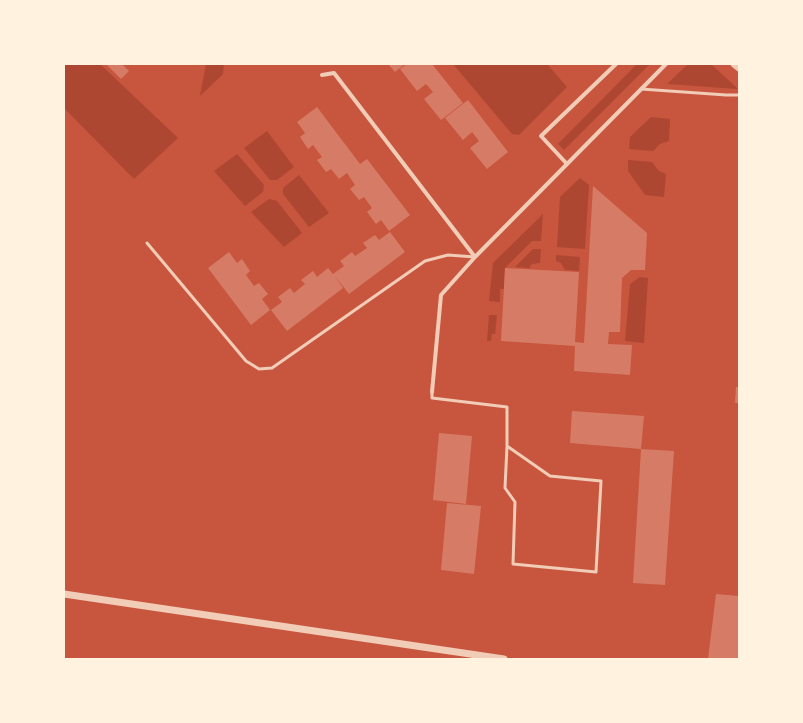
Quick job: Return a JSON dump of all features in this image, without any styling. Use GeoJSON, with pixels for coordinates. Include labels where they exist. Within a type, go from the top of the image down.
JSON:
{"type":"FeatureCollection","features":[{"type":"Feature","properties":{"kind":"street"},"geometry":{"type":"LineString","coordinates":[[567,164],[541,136],[616,64]]}},
{"type":"Feature","properties":{"kind":"street"},"geometry":{"type":"LineString","coordinates":[[432,392],[441,295],[475,257],[666,64]]}},
{"type":"Feature","properties":{"kind":"street"},"geometry":{"type":"LineString","coordinates":[[734,64],[739,68]]}},
{"type":"Feature","properties":{"kind":"street"},"geometry":{"type":"LineString","coordinates":[[322,75],[334,73],[475,257]]}},
{"type":"Feature","properties":{"kind":"street"},"geometry":{"type":"LineString","coordinates":[[64,594],[504,659]]}},
{"type":"Feature","properties":{"kind":"lane"},"geometry":{"type":"LineString","coordinates":[[641,89],[739,95]]}},
{"type":"Feature","properties":{"kind":"lane"},"geometry":{"type":"LineString","coordinates":[[147,243],[246,361],[259,369],[272,368],[425,261],[448,254],[475,257]]}},
{"type":"Feature","properties":{"kind":"lane"},"geometry":{"type":"LineString","coordinates":[[432,392],[432,398],[507,407],[505,488],[515,502],[513,564],[596,572],[601,481],[550,476],[507,446]]}},
{"type":"Feature","properties":{"kind":"shaded area"},"geometry":{"type":"Polygon","coordinates":[[[64,64],[100,64],[178,138],[134,179],[64,108],[64,64]]]}},
{"type":"Feature","properties":{"kind":"shaded area"},"geometry":{"type":"Polygon","coordinates":[[[206,64],[224,64],[223,74],[200,96],[206,64]]]}},
{"type":"Feature","properties":{"kind":"shaded area"},"geometry":{"type":"Polygon","coordinates":[[[453,64],[549,64],[548,65],[567,87],[519,135],[512,134],[453,64]]]}},
{"type":"Feature","properties":{"kind":"shaded area"},"geometry":{"type":"Polygon","coordinates":[[[637,64],[650,64],[564,150],[558,144],[637,64]]]}},
{"type":"Feature","properties":{"kind":"shaded area"},"geometry":{"type":"Polygon","coordinates":[[[688,64],[711,64],[738,89],[667,84],[688,64]]]}},
{"type":"Feature","properties":{"kind":"shaded area"},"geometry":{"type":"Polygon","coordinates":[[[651,117],[670,119],[669,141],[660,144],[653,151],[629,149],[630,137],[651,117]]]}},
{"type":"Feature","properties":{"kind":"shaded area"},"geometry":{"type":"Polygon","coordinates":[[[267,131],[294,167],[277,180],[270,180],[244,148],[267,131]]]}},
{"type":"Feature","properties":{"kind":"shaded area"},"geometry":{"type":"Polygon","coordinates":[[[237,154],[264,185],[263,192],[245,206],[214,171],[237,154]]]}},
{"type":"Feature","properties":{"kind":"shaded area"},"geometry":{"type":"Polygon","coordinates":[[[628,160],[652,162],[659,171],[666,174],[664,197],[645,195],[628,171],[628,160]]]}},
{"type":"Feature","properties":{"kind":"shaded area"},"geometry":{"type":"Polygon","coordinates":[[[299,175],[329,213],[309,227],[283,194],[283,188],[299,175]]]}},
{"type":"Feature","properties":{"kind":"shaded area"},"geometry":{"type":"Polygon","coordinates":[[[580,178],[589,185],[585,249],[557,247],[560,197],[580,178]]]}},
{"type":"Feature","properties":{"kind":"shaded area"},"geometry":{"type":"Polygon","coordinates":[[[269,199],[277,201],[302,233],[284,247],[251,212],[269,199]]]}},
{"type":"Feature","properties":{"kind":"shaded area"},"geometry":{"type":"Polygon","coordinates":[[[543,214],[541,241],[532,241],[505,268],[504,289],[500,289],[500,302],[489,301],[493,263],[543,214]]]}},
{"type":"Feature","properties":{"kind":"shaded area"},"geometry":{"type":"Polygon","coordinates":[[[533,249],[541,249],[540,263],[532,264],[530,268],[515,267],[533,249]]]}},
{"type":"Feature","properties":{"kind":"shaded area"},"geometry":{"type":"Polygon","coordinates":[[[556,255],[580,257],[579,271],[565,270],[561,263],[556,261],[556,255]]]}},
{"type":"Feature","properties":{"kind":"shaded area"},"geometry":{"type":"Polygon","coordinates":[[[640,277],[648,278],[644,343],[625,341],[630,284],[640,277]]]}},
{"type":"Feature","properties":{"kind":"shaded area"},"geometry":{"type":"Polygon","coordinates":[[[489,315],[497,315],[495,334],[492,334],[491,341],[487,341],[489,315]]]}},
{"type":"Feature","properties":{"kind":"building"},"geometry":{"type":"Polygon","coordinates":[[[106,64],[122,64],[129,71],[121,79],[106,64]]]}},
{"type":"Feature","properties":{"kind":"building"},"geometry":{"type":"Polygon","coordinates":[[[388,64],[405,64],[395,72],[388,64]]]}},
{"type":"Feature","properties":{"kind":"building"},"geometry":{"type":"Polygon","coordinates":[[[407,64],[432,64],[463,103],[441,120],[424,99],[433,92],[426,84],[417,91],[400,69],[407,64]]]}},
{"type":"Feature","properties":{"kind":"building"},"geometry":{"type":"Polygon","coordinates":[[[468,100],[508,152],[487,169],[470,148],[479,141],[472,132],[463,140],[445,118],[468,100]]]}},
{"type":"Feature","properties":{"kind":"building"},"geometry":{"type":"Polygon","coordinates":[[[317,107],[360,164],[367,159],[410,215],[389,231],[381,220],[376,224],[367,212],[372,208],[364,197],[359,200],[350,189],[355,185],[347,173],[339,179],[331,169],[326,172],[317,160],[322,157],[313,145],[308,149],[300,137],[305,133],[297,122],[317,107]]]}},
{"type":"Feature","properties":{"kind":"building"},"geometry":{"type":"Polygon","coordinates":[[[593,186],[647,233],[645,270],[631,270],[622,278],[620,332],[609,332],[608,344],[632,345],[630,375],[574,371],[575,346],[501,341],[505,268],[579,272],[575,342],[584,343],[593,186]]]}},
{"type":"Feature","properties":{"kind":"building"},"geometry":{"type":"Polygon","coordinates":[[[390,232],[405,252],[349,294],[334,275],[343,288],[287,331],[271,310],[282,302],[278,297],[290,288],[294,293],[305,284],[301,280],[313,271],[317,277],[328,268],[333,274],[344,266],[340,261],[352,252],[355,256],[367,248],[363,243],[375,235],[379,240],[390,232]]]}},
{"type":"Feature","properties":{"kind":"building"},"geometry":{"type":"Polygon","coordinates":[[[229,252],[237,263],[242,259],[250,271],[246,275],[254,286],[259,283],[268,294],[262,299],[270,310],[251,325],[208,268],[229,252]]]}},
{"type":"Feature","properties":{"kind":"building"},"geometry":{"type":"Polygon","coordinates":[[[736,387],[739,387],[739,403],[735,403],[736,387]]]}},
{"type":"Feature","properties":{"kind":"building"},"geometry":{"type":"Polygon","coordinates":[[[572,411],[644,416],[641,449],[570,443],[572,411]]]}},
{"type":"Feature","properties":{"kind":"building"},"geometry":{"type":"Polygon","coordinates":[[[439,433],[472,436],[466,504],[433,500],[439,433]]]}},
{"type":"Feature","properties":{"kind":"building"},"geometry":{"type":"Polygon","coordinates":[[[641,449],[674,451],[665,585],[633,583],[641,449]]]}},
{"type":"Feature","properties":{"kind":"building"},"geometry":{"type":"Polygon","coordinates":[[[447,503],[481,506],[474,574],[441,570],[447,503]]]}},
{"type":"Feature","properties":{"kind":"building"},"geometry":{"type":"Polygon","coordinates":[[[716,594],[739,596],[739,659],[708,659],[716,594]]]}}]}
